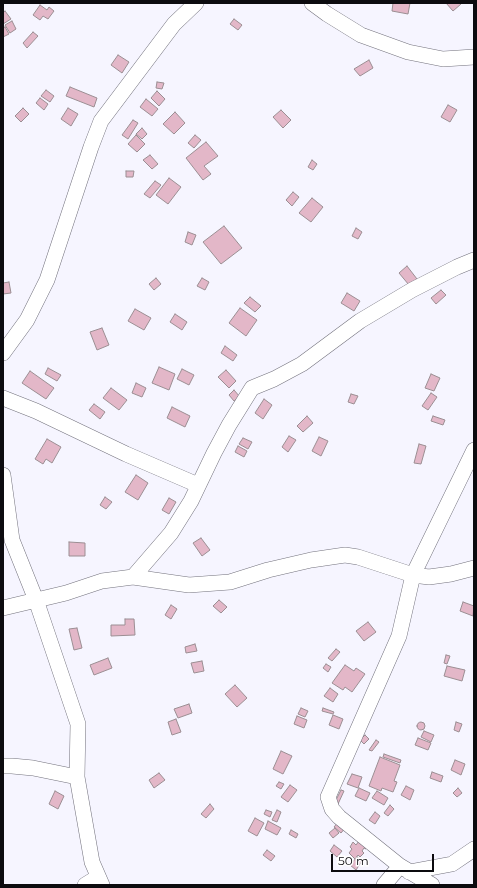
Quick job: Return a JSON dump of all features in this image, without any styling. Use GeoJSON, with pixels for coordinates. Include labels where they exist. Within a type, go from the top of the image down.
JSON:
{"type":"FeatureCollection","features":[{"type":"Feature","properties":{"kind":"street"},"geometry":{"type":"LineString","coordinates":[[3,353],[27,320],[47,280],[91,147],[102,121],[174,24],[196,3]]}},
{"type":"Feature","properties":{"kind":"street"},"geometry":{"type":"LineString","coordinates":[[312,3],[361,35],[408,52],[442,59],[474,57]]}},
{"type":"Feature","properties":{"kind":"street"},"geometry":{"type":"LineString","coordinates":[[132,577],[171,533],[191,501],[229,425],[252,388],[274,379],[302,364],[360,321],[412,290],[474,260]]}},
{"type":"Feature","properties":{"kind":"street"},"geometry":{"type":"LineString","coordinates":[[3,398],[36,411],[126,454],[198,485]]}},
{"type":"Feature","properties":{"kind":"street"},"geometry":{"type":"LineString","coordinates":[[432,885],[405,869],[339,817],[332,810],[328,797],[399,636],[414,575],[474,450]]}},
{"type":"Feature","properties":{"kind":"street"},"geometry":{"type":"LineString","coordinates":[[3,476],[12,540],[36,600],[78,724],[77,777],[92,862],[100,881],[85,885]]}},
{"type":"Feature","properties":{"kind":"street"},"geometry":{"type":"LineString","coordinates":[[3,608],[66,593],[102,581],[132,577],[188,585],[230,582],[268,570],[311,560],[345,555],[358,557],[414,575],[429,577],[451,574],[474,568]]}},
{"type":"Feature","properties":{"kind":"street"},"geometry":{"type":"LineString","coordinates":[[3,766],[33,768],[77,777]]}},
{"type":"Feature","properties":{"kind":"street"},"geometry":{"type":"LineString","coordinates":[[384,885],[405,869],[452,864],[474,849]]}},
{"type":"Feature","properties":{"kind":"building"},"geometry":{"type":"Polygon","coordinates":[[[393,3],[410,3],[408,14],[392,11],[393,3]]]}},
{"type":"Feature","properties":{"kind":"building"},"geometry":{"type":"Polygon","coordinates":[[[446,3],[460,3],[461,4],[453,11],[446,3]]]}},
{"type":"Feature","properties":{"kind":"building"},"geometry":{"type":"Polygon","coordinates":[[[40,5],[47,10],[49,7],[54,11],[48,19],[43,16],[40,20],[33,15],[40,5]]]}},
{"type":"Feature","properties":{"kind":"building"},"geometry":{"type":"Polygon","coordinates":[[[5,11],[11,19],[3,24],[3,13],[5,11]]]}},
{"type":"Feature","properties":{"kind":"building"},"geometry":{"type":"Polygon","coordinates":[[[234,19],[242,25],[238,30],[230,24],[234,19]]]}},
{"type":"Feature","properties":{"kind":"building"},"geometry":{"type":"Polygon","coordinates":[[[12,21],[16,29],[10,33],[5,25],[12,21]]]}},
{"type":"Feature","properties":{"kind":"building"},"geometry":{"type":"Polygon","coordinates":[[[5,27],[9,34],[3,37],[3,28],[5,27]]]}},
{"type":"Feature","properties":{"kind":"building"},"geometry":{"type":"Polygon","coordinates":[[[33,32],[38,36],[27,48],[23,43],[33,32]]]}},
{"type":"Feature","properties":{"kind":"building"},"geometry":{"type":"Polygon","coordinates":[[[118,55],[129,62],[122,73],[111,65],[118,55]]]}},
{"type":"Feature","properties":{"kind":"building"},"geometry":{"type":"Polygon","coordinates":[[[369,60],[373,68],[360,76],[354,69],[369,60]]]}},
{"type":"Feature","properties":{"kind":"building"},"geometry":{"type":"Polygon","coordinates":[[[157,82],[164,83],[162,89],[156,88],[157,82]]]}},
{"type":"Feature","properties":{"kind":"building"},"geometry":{"type":"Polygon","coordinates":[[[70,87],[97,98],[94,107],[66,96],[70,87]]]}},
{"type":"Feature","properties":{"kind":"building"},"geometry":{"type":"Polygon","coordinates":[[[46,90],[54,96],[50,102],[41,96],[46,90]]]}},
{"type":"Feature","properties":{"kind":"building"},"geometry":{"type":"Polygon","coordinates":[[[157,91],[165,99],[159,106],[151,98],[157,91]]]}},
{"type":"Feature","properties":{"kind":"building"},"geometry":{"type":"Polygon","coordinates":[[[40,98],[48,104],[44,110],[36,103],[40,98]]]}},
{"type":"Feature","properties":{"kind":"building"},"geometry":{"type":"Polygon","coordinates":[[[146,99],[158,109],[152,116],[140,107],[146,99]]]}},
{"type":"Feature","properties":{"kind":"building"},"geometry":{"type":"Polygon","coordinates":[[[448,105],[457,110],[450,122],[441,117],[448,105]]]}},
{"type":"Feature","properties":{"kind":"building"},"geometry":{"type":"Polygon","coordinates":[[[23,108],[29,114],[21,122],[15,116],[23,108]]]}},
{"type":"Feature","properties":{"kind":"building"},"geometry":{"type":"Polygon","coordinates":[[[68,108],[78,114],[71,126],[61,119],[68,108]]]}},
{"type":"Feature","properties":{"kind":"building"},"geometry":{"type":"Polygon","coordinates":[[[281,110],[291,120],[283,128],[273,117],[281,110]]]}},
{"type":"Feature","properties":{"kind":"building"},"geometry":{"type":"Polygon","coordinates":[[[175,112],[185,123],[174,134],[163,124],[175,112]]]}},
{"type":"Feature","properties":{"kind":"building"},"geometry":{"type":"Polygon","coordinates":[[[133,120],[138,123],[128,139],[122,135],[133,120]]]}},
{"type":"Feature","properties":{"kind":"building"},"geometry":{"type":"Polygon","coordinates":[[[142,128],[147,134],[142,139],[136,134],[142,128]]]}},
{"type":"Feature","properties":{"kind":"building"},"geometry":{"type":"Polygon","coordinates":[[[136,135],[145,144],[137,152],[128,144],[136,135]]]}},
{"type":"Feature","properties":{"kind":"building"},"geometry":{"type":"Polygon","coordinates":[[[195,135],[201,140],[194,148],[188,143],[195,135]]]}},
{"type":"Feature","properties":{"kind":"building"},"geometry":{"type":"Polygon","coordinates":[[[206,142],[218,156],[204,166],[211,174],[203,180],[186,158],[206,142]]]}},
{"type":"Feature","properties":{"kind":"building"},"geometry":{"type":"Polygon","coordinates":[[[150,155],[158,164],[152,169],[143,160],[150,155]]]}},
{"type":"Feature","properties":{"kind":"building"},"geometry":{"type":"Polygon","coordinates":[[[312,160],[317,164],[313,170],[308,167],[312,160]]]}},
{"type":"Feature","properties":{"kind":"building"},"geometry":{"type":"Polygon","coordinates":[[[126,171],[134,171],[133,177],[126,177],[126,171]]]}},
{"type":"Feature","properties":{"kind":"building"},"geometry":{"type":"Polygon","coordinates":[[[169,178],[181,187],[168,204],[156,195],[169,178]]]}},
{"type":"Feature","properties":{"kind":"building"},"geometry":{"type":"Polygon","coordinates":[[[155,181],[161,185],[150,198],[144,194],[155,181]]]}},
{"type":"Feature","properties":{"kind":"building"},"geometry":{"type":"Polygon","coordinates":[[[293,192],[299,197],[292,206],[286,200],[293,192]]]}},
{"type":"Feature","properties":{"kind":"building"},"geometry":{"type":"Polygon","coordinates":[[[312,198],[323,207],[311,222],[299,213],[312,198]]]}},
{"type":"Feature","properties":{"kind":"building"},"geometry":{"type":"Polygon","coordinates":[[[224,226],[242,248],[221,264],[203,242],[224,226]]]}},
{"type":"Feature","properties":{"kind":"building"},"geometry":{"type":"Polygon","coordinates":[[[356,228],[362,232],[358,239],[352,236],[356,228]]]}},
{"type":"Feature","properties":{"kind":"building"},"geometry":{"type":"Polygon","coordinates":[[[188,232],[196,235],[192,245],[185,242],[188,232]]]}},
{"type":"Feature","properties":{"kind":"building"},"geometry":{"type":"Polygon","coordinates":[[[407,266],[417,279],[409,285],[399,273],[407,266]]]}},
{"type":"Feature","properties":{"kind":"building"},"geometry":{"type":"Polygon","coordinates":[[[156,278],[161,284],[154,290],[149,284],[156,278]]]}},
{"type":"Feature","properties":{"kind":"building"},"geometry":{"type":"Polygon","coordinates":[[[202,278],[209,282],[205,290],[197,286],[202,278]]]}},
{"type":"Feature","properties":{"kind":"building"},"geometry":{"type":"Polygon","coordinates":[[[9,282],[11,293],[3,294],[3,283],[9,282]]]}},
{"type":"Feature","properties":{"kind":"building"},"geometry":{"type":"Polygon","coordinates":[[[441,290],[446,295],[436,304],[431,298],[441,290]]]}},
{"type":"Feature","properties":{"kind":"building"},"geometry":{"type":"Polygon","coordinates":[[[347,293],[360,301],[354,311],[341,303],[347,293]]]}},
{"type":"Feature","properties":{"kind":"building"},"geometry":{"type":"Polygon","coordinates":[[[250,297],[261,306],[255,312],[244,303],[250,297]]]}},
{"type":"Feature","properties":{"kind":"building"},"geometry":{"type":"Polygon","coordinates":[[[240,308],[257,320],[246,336],[229,323],[240,308]]]}},
{"type":"Feature","properties":{"kind":"building"},"geometry":{"type":"Polygon","coordinates":[[[135,309],[151,318],[144,330],[128,321],[135,309]]]}},
{"type":"Feature","properties":{"kind":"building"},"geometry":{"type":"Polygon","coordinates":[[[175,314],[187,322],[182,330],[170,322],[175,314]]]}},
{"type":"Feature","properties":{"kind":"building"},"geometry":{"type":"Polygon","coordinates":[[[102,328],[109,345],[97,350],[90,332],[102,328]]]}},
{"type":"Feature","properties":{"kind":"building"},"geometry":{"type":"Polygon","coordinates":[[[225,346],[237,355],[233,361],[221,353],[225,346]]]}},
{"type":"Feature","properties":{"kind":"building"},"geometry":{"type":"Polygon","coordinates":[[[159,367],[175,374],[169,390],[152,383],[159,367]]]}},
{"type":"Feature","properties":{"kind":"building"},"geometry":{"type":"Polygon","coordinates":[[[48,368],[61,375],[57,381],[45,374],[48,368]]]}},
{"type":"Feature","properties":{"kind":"building"},"geometry":{"type":"Polygon","coordinates":[[[182,369],[194,375],[189,385],[177,379],[182,369]]]}},
{"type":"Feature","properties":{"kind":"building"},"geometry":{"type":"Polygon","coordinates":[[[226,370],[236,381],[229,388],[218,377],[226,370]]]}},
{"type":"Feature","properties":{"kind":"building"},"geometry":{"type":"Polygon","coordinates":[[[30,371],[54,388],[46,399],[22,383],[30,371]]]}},
{"type":"Feature","properties":{"kind":"building"},"geometry":{"type":"Polygon","coordinates":[[[431,374],[440,378],[434,391],[425,388],[431,374]]]}},
{"type":"Feature","properties":{"kind":"building"},"geometry":{"type":"Polygon","coordinates":[[[136,383],[146,388],[142,397],[132,393],[136,383]]]}},
{"type":"Feature","properties":{"kind":"building"},"geometry":{"type":"Polygon","coordinates":[[[111,388],[127,400],[119,410],[103,398],[111,388]]]}},
{"type":"Feature","properties":{"kind":"building"},"geometry":{"type":"Polygon","coordinates":[[[234,390],[240,397],[234,401],[229,395],[234,390]]]}},
{"type":"Feature","properties":{"kind":"building"},"geometry":{"type":"Polygon","coordinates":[[[431,393],[437,397],[428,410],[422,406],[431,393]]]}},
{"type":"Feature","properties":{"kind":"building"},"geometry":{"type":"Polygon","coordinates":[[[351,394],[358,396],[354,404],[348,402],[351,394]]]}},
{"type":"Feature","properties":{"kind":"building"},"geometry":{"type":"Polygon","coordinates":[[[264,399],[272,405],[263,419],[255,413],[264,399]]]}},
{"type":"Feature","properties":{"kind":"building"},"geometry":{"type":"Polygon","coordinates":[[[94,404],[105,412],[100,419],[89,410],[94,404]]]}},
{"type":"Feature","properties":{"kind":"building"},"geometry":{"type":"Polygon","coordinates":[[[172,407],[190,416],[185,427],[167,418],[172,407]]]}},
{"type":"Feature","properties":{"kind":"building"},"geometry":{"type":"Polygon","coordinates":[[[307,416],[313,423],[303,432],[297,426],[307,416]]]}},
{"type":"Feature","properties":{"kind":"building"},"geometry":{"type":"Polygon","coordinates":[[[433,416],[445,420],[443,425],[431,421],[433,416]]]}},
{"type":"Feature","properties":{"kind":"building"},"geometry":{"type":"Polygon","coordinates":[[[289,436],[296,440],[288,452],[282,447],[289,436]]]}},
{"type":"Feature","properties":{"kind":"building"},"geometry":{"type":"Polygon","coordinates":[[[319,437],[328,441],[321,456],[312,451],[319,437]]]}},
{"type":"Feature","properties":{"kind":"building"},"geometry":{"type":"Polygon","coordinates":[[[243,438],[252,442],[248,449],[239,444],[243,438]]]}},
{"type":"Feature","properties":{"kind":"building"},"geometry":{"type":"Polygon","coordinates":[[[47,439],[61,447],[52,463],[46,459],[43,464],[35,459],[47,439]]]}},
{"type":"Feature","properties":{"kind":"building"},"geometry":{"type":"Polygon","coordinates":[[[419,444],[426,446],[421,464],[414,463],[419,444]]]}},
{"type":"Feature","properties":{"kind":"building"},"geometry":{"type":"Polygon","coordinates":[[[238,446],[247,451],[244,457],[235,452],[238,446]]]}},
{"type":"Feature","properties":{"kind":"building"},"geometry":{"type":"Polygon","coordinates":[[[136,475],[148,483],[138,500],[125,492],[136,475]]]}},
{"type":"Feature","properties":{"kind":"building"},"geometry":{"type":"Polygon","coordinates":[[[105,497],[112,502],[106,509],[100,505],[105,497]]]}},
{"type":"Feature","properties":{"kind":"building"},"geometry":{"type":"Polygon","coordinates":[[[169,498],[176,502],[169,514],[162,510],[169,498]]]}},
{"type":"Feature","properties":{"kind":"building"},"geometry":{"type":"Polygon","coordinates":[[[201,538],[210,550],[202,556],[193,543],[201,538]]]}},
{"type":"Feature","properties":{"kind":"building"},"geometry":{"type":"Polygon","coordinates":[[[69,542],[85,543],[85,556],[69,556],[69,542]]]}},
{"type":"Feature","properties":{"kind":"building"},"geometry":{"type":"Polygon","coordinates":[[[219,600],[227,607],[221,613],[213,606],[219,600]]]}},
{"type":"Feature","properties":{"kind":"building"},"geometry":{"type":"Polygon","coordinates":[[[463,602],[474,606],[473,616],[460,611],[463,602]]]}},
{"type":"Feature","properties":{"kind":"building"},"geometry":{"type":"Polygon","coordinates":[[[171,605],[177,609],[171,619],[165,615],[171,605]]]}},
{"type":"Feature","properties":{"kind":"building"},"geometry":{"type":"Polygon","coordinates":[[[125,619],[134,619],[135,635],[111,636],[111,625],[125,625],[125,619]]]}},
{"type":"Feature","properties":{"kind":"building"},"geometry":{"type":"Polygon","coordinates":[[[368,622],[376,632],[364,641],[356,631],[368,622]]]}},
{"type":"Feature","properties":{"kind":"building"},"geometry":{"type":"Polygon","coordinates":[[[77,628],[82,648],[74,650],[69,629],[77,628]]]}},
{"type":"Feature","properties":{"kind":"building"},"geometry":{"type":"Polygon","coordinates":[[[195,644],[197,651],[186,653],[185,647],[195,644]]]}},
{"type":"Feature","properties":{"kind":"building"},"geometry":{"type":"Polygon","coordinates":[[[336,649],[340,652],[332,661],[328,658],[336,649]]]}},
{"type":"Feature","properties":{"kind":"building"},"geometry":{"type":"Polygon","coordinates":[[[446,655],[450,656],[447,664],[444,663],[446,655]]]}},
{"type":"Feature","properties":{"kind":"building"},"geometry":{"type":"Polygon","coordinates":[[[108,658],[112,668],[94,675],[90,665],[108,658]]]}},
{"type":"Feature","properties":{"kind":"building"},"geometry":{"type":"Polygon","coordinates":[[[202,661],[204,671],[194,673],[191,663],[202,661]]]}},
{"type":"Feature","properties":{"kind":"building"},"geometry":{"type":"Polygon","coordinates":[[[326,664],[331,667],[328,672],[323,668],[326,664]]]}},
{"type":"Feature","properties":{"kind":"building"},"geometry":{"type":"Polygon","coordinates":[[[345,665],[354,671],[356,668],[365,674],[352,692],[345,687],[343,690],[332,683],[345,665]]]}},
{"type":"Feature","properties":{"kind":"building"},"geometry":{"type":"Polygon","coordinates":[[[447,666],[465,670],[462,681],[444,676],[447,666]]]}},
{"type":"Feature","properties":{"kind":"building"},"geometry":{"type":"Polygon","coordinates":[[[235,685],[247,698],[237,707],[225,694],[235,685]]]}},
{"type":"Feature","properties":{"kind":"building"},"geometry":{"type":"Polygon","coordinates":[[[330,688],[338,694],[333,702],[324,696],[330,688]]]}},
{"type":"Feature","properties":{"kind":"building"},"geometry":{"type":"Polygon","coordinates":[[[189,704],[192,713],[178,718],[174,709],[189,704]]]}},
{"type":"Feature","properties":{"kind":"building"},"geometry":{"type":"Polygon","coordinates":[[[301,708],[308,711],[305,717],[298,714],[301,708]]]}},
{"type":"Feature","properties":{"kind":"building"},"geometry":{"type":"Polygon","coordinates":[[[323,708],[334,712],[333,714],[322,711],[323,708]]]}},
{"type":"Feature","properties":{"kind":"building"},"geometry":{"type":"Polygon","coordinates":[[[333,715],[343,719],[339,729],[329,725],[333,715]]]}},
{"type":"Feature","properties":{"kind":"building"},"geometry":{"type":"Polygon","coordinates":[[[297,716],[307,720],[304,728],[294,724],[297,716]]]}},
{"type":"Feature","properties":{"kind":"building"},"geometry":{"type":"Polygon","coordinates":[[[176,719],[181,732],[172,735],[168,722],[176,719]]]}},
{"type":"Feature","properties":{"kind":"building"},"geometry":{"type":"Polygon","coordinates":[[[419,722],[423,722],[425,726],[423,730],[419,730],[417,728],[417,724],[419,722]]]}},
{"type":"Feature","properties":{"kind":"building"},"geometry":{"type":"Polygon","coordinates":[[[456,722],[462,724],[459,732],[454,730],[456,722]]]}},
{"type":"Feature","properties":{"kind":"building"},"geometry":{"type":"Polygon","coordinates":[[[424,731],[434,735],[431,742],[421,737],[424,731]]]}},
{"type":"Feature","properties":{"kind":"building"},"geometry":{"type":"Polygon","coordinates":[[[365,735],[369,739],[364,744],[360,740],[365,735]]]}},
{"type":"Feature","properties":{"kind":"building"},"geometry":{"type":"Polygon","coordinates":[[[418,738],[431,743],[428,750],[415,745],[418,738]]]}},
{"type":"Feature","properties":{"kind":"building"},"geometry":{"type":"Polygon","coordinates":[[[376,740],[379,742],[372,751],[369,750],[376,740]]]}},
{"type":"Feature","properties":{"kind":"building"},"geometry":{"type":"Polygon","coordinates":[[[281,751],[292,756],[283,774],[273,769],[281,751]]]}},
{"type":"Feature","properties":{"kind":"building"},"geometry":{"type":"Polygon","coordinates":[[[384,754],[401,760],[400,763],[383,757],[384,754]]]}},
{"type":"Feature","properties":{"kind":"building"},"geometry":{"type":"Polygon","coordinates":[[[380,757],[400,765],[394,781],[397,782],[393,792],[382,788],[381,791],[369,786],[380,757]]]}},
{"type":"Feature","properties":{"kind":"building"},"geometry":{"type":"Polygon","coordinates":[[[455,760],[465,764],[461,775],[451,770],[455,760]]]}},
{"type":"Feature","properties":{"kind":"building"},"geometry":{"type":"Polygon","coordinates":[[[432,772],[443,776],[441,782],[430,778],[432,772]]]}},
{"type":"Feature","properties":{"kind":"building"},"geometry":{"type":"Polygon","coordinates":[[[159,773],[165,780],[154,788],[149,780],[159,773]]]}},
{"type":"Feature","properties":{"kind":"building"},"geometry":{"type":"Polygon","coordinates":[[[352,774],[362,777],[358,788],[347,784],[352,774]]]}},
{"type":"Feature","properties":{"kind":"building"},"geometry":{"type":"Polygon","coordinates":[[[279,782],[284,784],[281,789],[276,786],[279,782]]]}},
{"type":"Feature","properties":{"kind":"building"},"geometry":{"type":"Polygon","coordinates":[[[290,785],[297,790],[288,802],[281,797],[290,785]]]}},
{"type":"Feature","properties":{"kind":"building"},"geometry":{"type":"Polygon","coordinates":[[[406,786],[414,790],[410,800],[401,795],[406,786]]]}},
{"type":"Feature","properties":{"kind":"building"},"geometry":{"type":"Polygon","coordinates":[[[359,788],[370,793],[366,801],[355,796],[359,788]]]}},
{"type":"Feature","properties":{"kind":"building"},"geometry":{"type":"Polygon","coordinates":[[[458,788],[462,793],[457,797],[453,793],[458,788]]]}},
{"type":"Feature","properties":{"kind":"building"},"geometry":{"type":"Polygon","coordinates":[[[341,790],[344,791],[338,804],[335,802],[341,790]]]}},
{"type":"Feature","properties":{"kind":"building"},"geometry":{"type":"Polygon","coordinates":[[[55,791],[64,796],[58,809],[49,804],[55,791]]]}},
{"type":"Feature","properties":{"kind":"building"},"geometry":{"type":"Polygon","coordinates":[[[377,791],[388,798],[384,805],[372,798],[377,791]]]}},
{"type":"Feature","properties":{"kind":"building"},"geometry":{"type":"Polygon","coordinates":[[[210,804],[214,809],[206,818],[201,814],[210,804]]]}},
{"type":"Feature","properties":{"kind":"building"},"geometry":{"type":"Polygon","coordinates":[[[390,805],[394,809],[388,816],[384,813],[390,805]]]}},
{"type":"Feature","properties":{"kind":"building"},"geometry":{"type":"Polygon","coordinates":[[[266,810],[272,812],[270,817],[264,814],[266,810]]]}},
{"type":"Feature","properties":{"kind":"building"},"geometry":{"type":"Polygon","coordinates":[[[277,810],[281,812],[277,822],[272,820],[277,810]]]}},
{"type":"Feature","properties":{"kind":"building"},"geometry":{"type":"Polygon","coordinates":[[[375,812],[380,816],[375,824],[369,820],[375,812]]]}},
{"type":"Feature","properties":{"kind":"building"},"geometry":{"type":"Polygon","coordinates":[[[255,818],[264,823],[257,836],[248,831],[255,818]]]}},
{"type":"Feature","properties":{"kind":"building"},"geometry":{"type":"Polygon","coordinates":[[[268,821],[281,828],[277,835],[265,829],[268,821]]]}},
{"type":"Feature","properties":{"kind":"building"},"geometry":{"type":"Polygon","coordinates":[[[339,821],[346,827],[341,833],[334,827],[339,821]]]}},
{"type":"Feature","properties":{"kind":"building"},"geometry":{"type":"Polygon","coordinates":[[[335,828],[339,833],[333,838],[329,833],[335,828]]]}},
{"type":"Feature","properties":{"kind":"building"},"geometry":{"type":"Polygon","coordinates":[[[291,830],[298,834],[296,838],[289,834],[291,830]]]}},
{"type":"Feature","properties":{"kind":"building"},"geometry":{"type":"Polygon","coordinates":[[[359,841],[367,848],[364,848],[362,851],[364,853],[360,857],[358,855],[355,859],[349,853],[352,849],[350,847],[353,842],[356,845],[359,841]]]}},
{"type":"Feature","properties":{"kind":"building"},"geometry":{"type":"Polygon","coordinates":[[[334,845],[342,851],[337,857],[330,851],[334,845]]]}},
{"type":"Feature","properties":{"kind":"building"},"geometry":{"type":"Polygon","coordinates":[[[267,850],[275,856],[271,861],[263,855],[267,850]]]}},
{"type":"Feature","properties":{"kind":"building"},"geometry":{"type":"Polygon","coordinates":[[[357,857],[362,861],[356,870],[350,865],[357,857]]]}}]}
